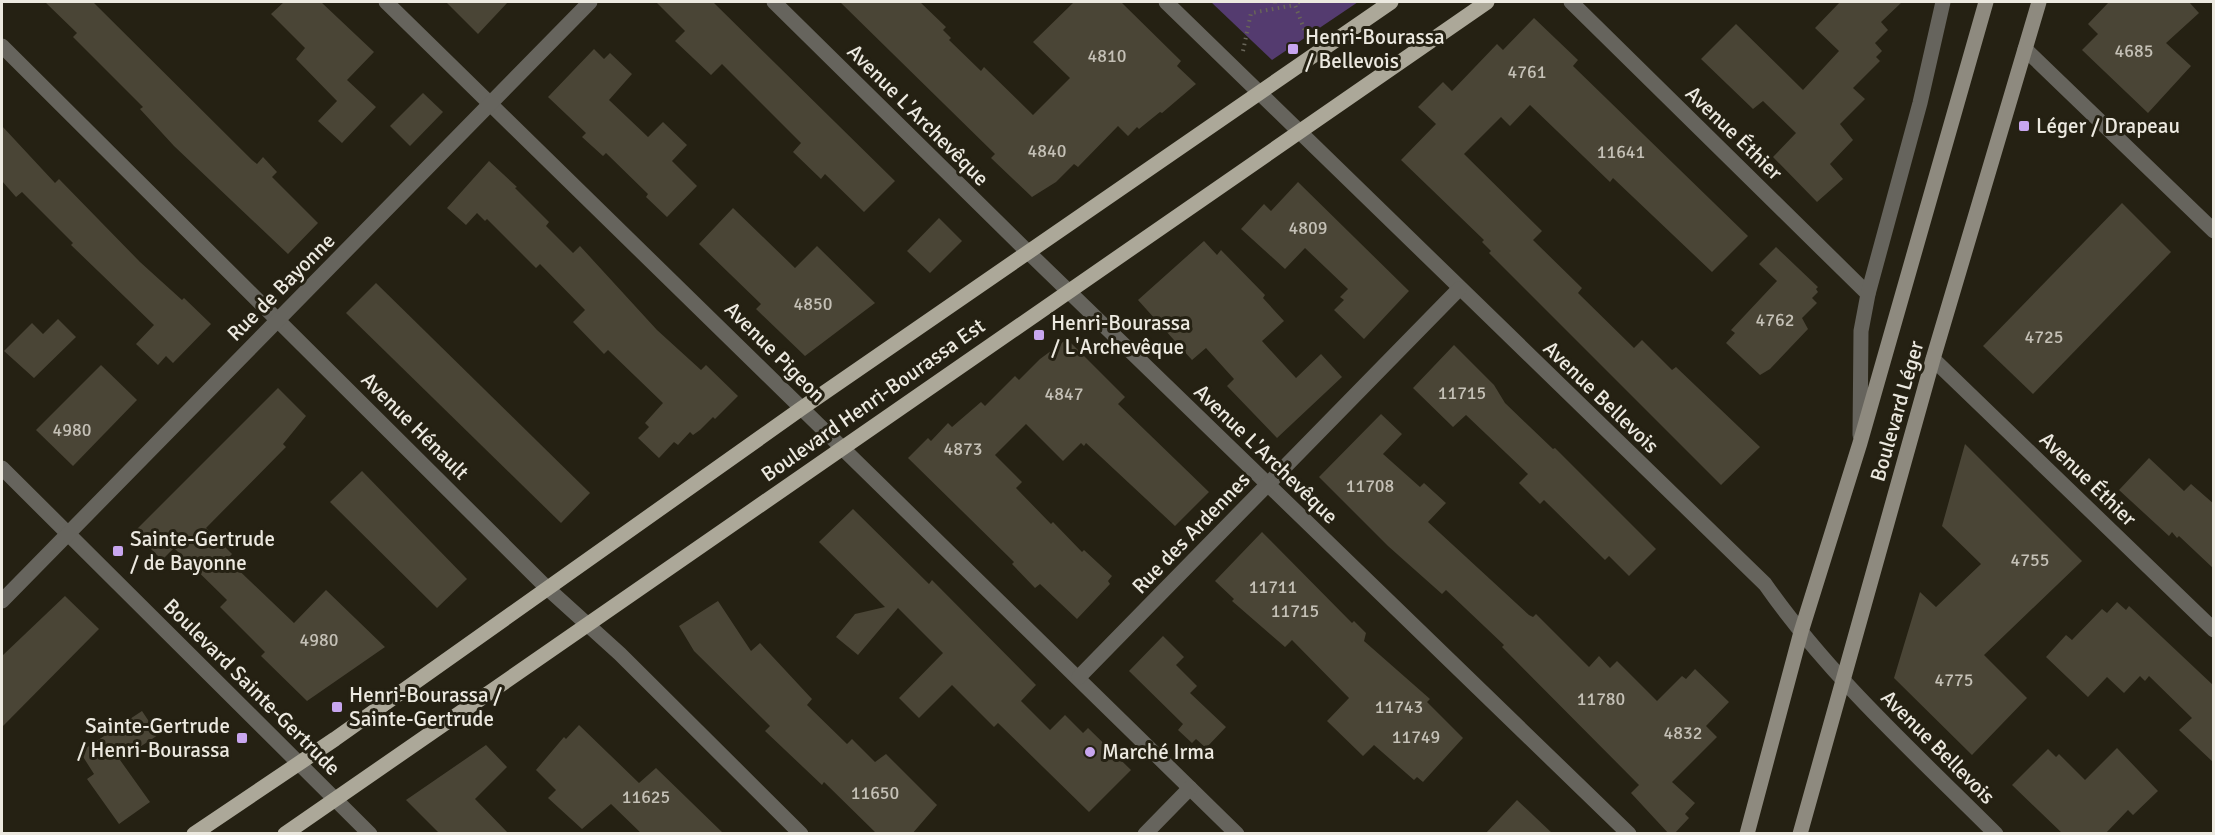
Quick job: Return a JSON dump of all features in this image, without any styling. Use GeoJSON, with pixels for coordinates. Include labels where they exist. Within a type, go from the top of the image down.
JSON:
{"type":"FeatureCollection","features":[{"type":"Feature","properties":{"kind":"main road","name":"Boulevard Henri-Bourassa Est"},"geometry":{"type":"LineString","coordinates":[[194,834],[335,739],[546,587],[802,408],[1391,2]]}},
{"type":"Feature","properties":{"kind":"main road","name":"Boulevard Henri-Bourassa Est"},"geometry":{"type":"LineString","coordinates":[[285,834],[842,449],[1068,289],[1487,2]]}},
{"type":"Feature","properties":{"kind":"main road","name":"Boulevard Léger"},"geometry":{"type":"LineString","coordinates":[[1747,834],[1801,632],[1860,443],[1986,2]]}},
{"type":"Feature","properties":{"kind":"main road","name":"Boulevard Léger"},"geometry":{"type":"LineString","coordinates":[[1800,834],[1933,359],[2039,2]]}},
{"type":"Feature","properties":{"kind":"street","name":"Avenue Pigeon"},"geometry":{"type":"LineString","coordinates":[[386,2],[842,449],[1079,677],[1237,834]]}},
{"type":"Feature","properties":{"kind":"street","name":"Rue de Bayonne"},"geometry":{"type":"LineString","coordinates":[[2,601],[590,2]]}},
{"type":"Feature","properties":{"kind":"street","name":"Avenue L'Archevêque"},"geometry":{"type":"LineString","coordinates":[[774,2],[1029,253],[1629,834]]}},
{"type":"Feature","properties":{"kind":"street","name":"Avenue Bellevois"},"geometry":{"type":"LineString","coordinates":[[1166,2],[1765,584],[1801,632],[1844,681],[1996,834]]}},
{"type":"Feature","properties":{"kind":"street","name":"Avenue Éthier"},"geometry":{"type":"LineString","coordinates":[[1572,2],[1868,294]]}},
{"type":"Feature","properties":{"kind":"street","name":"Boulevard Léger"},"geometry":{"type":"LineString","coordinates":[[1860,443],[1861,331],[1868,294],[1920,103],[1943,2]]}},
{"type":"Feature","properties":{"kind":"street","name":"Avenue Hénault"},"geometry":{"type":"LineString","coordinates":[[2,46],[546,587],[588,624],[801,834]]}},
{"type":"Feature","properties":{"kind":"street"},"geometry":{"type":"LineString","coordinates":[[2025,49],[2214,231]]}},
{"type":"Feature","properties":{"kind":"street","name":"Rue des Ardennes"},"geometry":{"type":"LineString","coordinates":[[1079,677],[1459,289]]}},
{"type":"Feature","properties":{"kind":"street","name":"Avenue Éthier"},"geometry":{"type":"LineString","coordinates":[[1933,359],[2214,630]]}},
{"type":"Feature","properties":{"kind":"street","name":"Boulevard Sainte-Gertrude"},"geometry":{"type":"LineString","coordinates":[[2,468],[370,834]]}},
{"type":"Feature","properties":{"kind":"street"},"geometry":{"type":"LineString","coordinates":[[1144,834],[1190,788]]}},
{"type":"Feature","properties":{"kind":"path"},"geometry":{"type":"LineString","coordinates":[[1275,2],[1275,8]]}},
{"type":"Feature","properties":{"kind":"path"},"geometry":{"type":"LineString","coordinates":[[1239,73],[1251,13],[1297,3],[1313,55]]}},
{"type":"Feature","properties":{"kind":"shaded area"},"geometry":{"type":"Polygon","coordinates":[[[1211,2],[1358,2],[1272,60],[1211,2]]]}},
{"type":"Feature","properties":{"kind":"building"},"geometry":{"type":"Polygon","coordinates":[[[45,2],[93,2],[252,160],[257,164],[263,157],[277,172],[272,177],[318,223],[288,254],[174,146],[140,109],[143,107],[73,37],[77,33],[45,2]]]}},
{"type":"Feature","properties":{"kind":"building"},"geometry":{"type":"Polygon","coordinates":[[[284,2],[321,2],[374,52],[347,80],[376,107],[342,143],[318,121],[337,101],[296,59],[305,48],[271,14],[284,2]]]}},
{"type":"Feature","properties":{"kind":"building"},"geometry":{"type":"Polygon","coordinates":[[[446,2],[508,2],[478,34],[446,2]]]}},
{"type":"Feature","properties":{"kind":"building"},"geometry":{"type":"Polygon","coordinates":[[[656,2],[713,2],[895,181],[864,212],[825,174],[821,179],[793,152],[801,143],[722,64],[711,75],[675,41],[685,31],[656,2]]]}},
{"type":"Feature","properties":{"kind":"building"},"geometry":{"type":"Polygon","coordinates":[[[840,2],[920,2],[946,27],[943,30],[951,38],[949,40],[981,71],[984,67],[1033,115],[1070,78],[1033,42],[1074,2],[1121,2],[1181,61],[1177,66],[1196,84],[1162,113],[1160,112],[1139,129],[1137,127],[1128,136],[1118,126],[1078,167],[1074,164],[1056,182],[1032,197],[991,158],[995,154],[840,2]]]}},
{"type":"Feature","properties":{"kind":"building"},"geometry":{"type":"Polygon","coordinates":[[[1840,2],[1902,2],[1881,22],[1888,30],[1875,43],[1882,51],[1876,57],[1880,61],[1853,88],[1865,99],[1840,124],[1853,140],[1830,164],[1843,179],[1817,202],[1773,157],[1796,133],[1763,101],[1753,109],[1701,59],[1736,24],[1803,90],[1839,51],[1815,28],[1840,2]]]}},
{"type":"Feature","properties":{"kind":"building"},"geometry":{"type":"Polygon","coordinates":[[[2109,2],[2189,2],[2199,13],[2166,43],[2191,66],[2148,113],[2082,50],[2098,34],[2088,24],[2109,2]]]}},
{"type":"Feature","properties":{"kind":"building"},"geometry":{"type":"Polygon","coordinates":[[[1534,18],[1578,60],[1573,66],[1748,236],[1712,272],[1613,178],[1610,182],[1530,105],[1510,126],[1501,117],[1464,154],[1542,231],[1533,240],[1582,288],[1578,293],[1634,348],[1642,340],[1672,370],[1676,367],[1760,447],[1721,485],[1489,253],[1491,251],[1482,242],[1484,240],[1401,160],[1436,124],[1418,107],[1443,82],[1452,91],[1497,44],[1503,50],[1534,18]]]}},
{"type":"Feature","properties":{"kind":"building"},"geometry":{"type":"Polygon","coordinates":[[[594,49],[604,59],[610,53],[632,74],[609,100],[648,137],[663,122],[687,145],[672,161],[697,186],[667,217],[646,197],[648,194],[606,153],[603,156],[582,137],[586,133],[548,97],[594,49]]]}},
{"type":"Feature","properties":{"kind":"building"},"geometry":{"type":"Polygon","coordinates":[[[423,93],[443,112],[410,146],[390,126],[423,93]]]}},
{"type":"Feature","properties":{"kind":"building"},"geometry":{"type":"Polygon","coordinates":[[[2,126],[55,183],[59,179],[140,262],[182,300],[184,298],[211,324],[173,363],[166,356],[158,365],[136,344],[154,325],[71,245],[73,243],[22,192],[16,197],[2,181],[2,126]]]}},
{"type":"Feature","properties":{"kind":"building"},"geometry":{"type":"Polygon","coordinates":[[[489,161],[549,222],[546,226],[573,253],[580,246],[657,330],[701,370],[706,365],[738,396],[715,419],[713,417],[693,435],[690,432],[678,445],[674,442],[659,458],[638,438],[649,427],[645,423],[663,403],[608,350],[604,354],[573,322],[585,310],[540,264],[536,268],[487,219],[485,221],[477,213],[466,225],[447,208],[489,161]]]}},
{"type":"Feature","properties":{"kind":"building"},"geometry":{"type":"Polygon","coordinates":[[[1298,182],[1409,291],[1364,339],[1334,310],[1344,300],[1340,297],[1348,289],[1305,248],[1285,269],[1241,229],[1264,204],[1271,211],[1298,182]]]}},
{"type":"Feature","properties":{"kind":"building"},"geometry":{"type":"Polygon","coordinates":[[[2122,203],[2171,252],[2033,394],[1983,346],[2122,203]]]}},
{"type":"Feature","properties":{"kind":"building"},"geometry":{"type":"Polygon","coordinates":[[[733,208],[795,268],[817,246],[875,303],[805,356],[756,309],[761,304],[699,244],[733,208]]]}},
{"type":"Feature","properties":{"kind":"building"},"geometry":{"type":"Polygon","coordinates":[[[939,218],[962,241],[930,273],[907,251],[939,218]]]}},
{"type":"Feature","properties":{"kind":"building"},"geometry":{"type":"Polygon","coordinates":[[[1204,241],[1217,255],[1221,250],[1265,295],[1263,298],[1284,321],[1262,341],[1296,378],[1321,354],[1342,377],[1277,438],[1227,386],[1234,379],[1206,348],[1192,360],[1138,300],[1204,241]]]}},
{"type":"Feature","properties":{"kind":"building"},"geometry":{"type":"Polygon","coordinates":[[[1776,247],[1818,287],[1816,289],[1818,292],[1812,298],[1817,303],[1802,318],[1808,329],[1770,369],[1760,375],[1726,343],[1735,333],[1731,330],[1777,281],[1759,264],[1776,247]]]}},
{"type":"Feature","properties":{"kind":"building"},"geometry":{"type":"Polygon","coordinates":[[[376,283],[590,493],[561,523],[346,313],[376,283]]]}},
{"type":"Feature","properties":{"kind":"building"},"geometry":{"type":"Polygon","coordinates":[[[58,319],[76,337],[34,378],[4,351],[32,323],[43,334],[58,319]]]}},
{"type":"Feature","properties":{"kind":"building"},"geometry":{"type":"Polygon","coordinates":[[[1067,339],[1125,397],[1118,404],[1209,492],[1175,526],[1086,443],[1084,446],[1081,443],[1063,461],[1026,424],[995,455],[1022,482],[1016,488],[1051,524],[1053,522],[1082,552],[1084,550],[1112,576],[1108,581],[1110,584],[1077,619],[1040,584],[1035,588],[1012,564],[1014,562],[908,458],[928,438],[931,441],[948,423],[952,427],[981,402],[985,406],[1015,376],[1019,380],[1040,359],[1067,339]]]}},
{"type":"Feature","properties":{"kind":"building"},"geometry":{"type":"Polygon","coordinates":[[[1454,345],[1494,385],[1505,403],[1553,449],[1555,448],[1656,549],[1629,576],[1609,556],[1605,560],[1544,500],[1540,504],[1519,483],[1528,474],[1466,415],[1453,427],[1413,388],[1454,345]]]}},
{"type":"Feature","properties":{"kind":"building"},"geometry":{"type":"Polygon","coordinates":[[[101,365],[137,400],[73,466],[36,430],[101,365]]]}},
{"type":"Feature","properties":{"kind":"building"},"geometry":{"type":"Polygon","coordinates":[[[278,388],[306,416],[283,444],[286,447],[206,528],[232,554],[227,559],[294,623],[326,590],[385,647],[307,701],[261,656],[265,652],[220,607],[227,600],[174,548],[162,560],[134,532],[278,388]]]}},
{"type":"Feature","properties":{"kind":"building"},"geometry":{"type":"Polygon","coordinates":[[[1381,414],[1402,434],[1383,454],[1420,487],[1424,483],[1446,503],[1428,522],[1529,615],[1533,617],[1536,614],[1589,667],[1599,656],[1610,668],[1617,661],[1657,701],[1682,676],[1686,679],[1695,669],[1729,702],[1706,726],[1717,737],[1672,782],[1695,803],[1685,814],[1689,818],[1674,834],[1669,834],[1631,793],[1639,785],[1502,647],[1504,645],[1446,590],[1442,594],[1388,546],[1319,477],[1381,414]]]}},
{"type":"Feature","properties":{"kind":"building"},"geometry":{"type":"Polygon","coordinates":[[[1965,444],[2082,561],[1984,655],[2027,698],[1972,755],[1894,678],[1920,592],[1936,607],[1981,564],[1942,526],[1965,444]]]}},
{"type":"Feature","properties":{"kind":"building"},"geometry":{"type":"Polygon","coordinates":[[[2149,458],[2184,491],[2191,484],[2214,504],[2214,569],[2179,536],[2177,538],[2172,532],[2169,536],[2119,490],[2149,458]]]}},
{"type":"Feature","properties":{"kind":"building"},"geometry":{"type":"Polygon","coordinates":[[[362,471],[467,579],[437,608],[330,502],[362,471]]]}},
{"type":"Feature","properties":{"kind":"building"},"geometry":{"type":"Polygon","coordinates":[[[853,509],[929,584],[932,580],[1036,685],[1021,701],[1050,730],[1065,715],[1083,733],[1088,728],[1131,770],[1089,812],[998,723],[994,727],[952,685],[919,718],[899,698],[943,653],[898,608],[858,655],[836,637],[855,614],[885,607],[819,542],[853,509]]]}},
{"type":"Feature","properties":{"kind":"building"},"geometry":{"type":"Polygon","coordinates":[[[1262,532],[1352,623],[1354,621],[1366,633],[1364,641],[1430,699],[1427,702],[1463,738],[1423,782],[1417,777],[1414,780],[1374,745],[1363,756],[1327,721],[1349,698],[1292,640],[1285,647],[1232,601],[1234,599],[1215,581],[1262,532]]]}},
{"type":"Feature","properties":{"kind":"building"},"geometry":{"type":"Polygon","coordinates":[[[65,596],[99,629],[2,727],[2,656],[65,596]]]}},
{"type":"Feature","properties":{"kind":"building"},"geometry":{"type":"Polygon","coordinates":[[[718,601],[751,651],[760,643],[812,699],[807,705],[847,744],[852,739],[875,762],[886,754],[937,805],[912,834],[877,834],[824,782],[822,785],[765,731],[770,726],[694,651],[679,626],[718,601]]]}},
{"type":"Feature","properties":{"kind":"building"},"geometry":{"type":"Polygon","coordinates":[[[2117,602],[2126,610],[2129,606],[2214,686],[2214,763],[2179,730],[2192,718],[2149,676],[2145,681],[2140,676],[2124,693],[2107,677],[2088,697],[2046,657],[2066,635],[2072,640],[2102,609],[2107,613],[2117,602]]]}},
{"type":"Feature","properties":{"kind":"building"},"geometry":{"type":"Polygon","coordinates":[[[1163,636],[1184,657],[1176,665],[1197,686],[1190,693],[1226,727],[1206,748],[1196,739],[1192,743],[1178,730],[1183,724],[1129,671],[1163,636]]]}},
{"type":"Feature","properties":{"kind":"building"},"geometry":{"type":"Polygon","coordinates":[[[142,711],[158,735],[120,760],[150,802],[119,824],[87,779],[94,774],[80,752],[142,711]]]}},
{"type":"Feature","properties":{"kind":"building"},"geometry":{"type":"Polygon","coordinates":[[[579,725],[639,783],[656,768],[724,834],[642,834],[611,804],[582,829],[548,798],[556,790],[536,770],[564,737],[566,739],[579,725]]]}},
{"type":"Feature","properties":{"kind":"building"},"geometry":{"type":"Polygon","coordinates":[[[486,745],[507,767],[475,799],[509,834],[440,834],[406,800],[486,745]]]}},
{"type":"Feature","properties":{"kind":"building"},"geometry":{"type":"Polygon","coordinates":[[[2117,748],[2158,791],[2133,815],[2128,810],[2105,834],[2063,834],[2012,785],[2048,749],[2056,757],[2059,754],[2085,780],[2117,748]]]}},
{"type":"Feature","properties":{"kind":"building"},"geometry":{"type":"Polygon","coordinates":[[[1517,800],[1553,834],[1485,834],[1517,800]]]}},
{"type":"Feature","properties":{"kind":"place","name":"Henri-Bourassa / Bellevois"},"geometry":{"type":"Point","coordinates":[1293,49]}},
{"type":"Feature","properties":{"kind":"place","name":"Léger / Drapeau"},"geometry":{"type":"Point","coordinates":[2024,126]}},
{"type":"Feature","properties":{"kind":"place","name":"Henri-Bourassa / L'Archevêque"},"geometry":{"type":"Point","coordinates":[1039,335]}},
{"type":"Feature","properties":{"kind":"place","name":"Sainte-Gertrude / de Bayonne"},"geometry":{"type":"Point","coordinates":[118,551]}},
{"type":"Feature","properties":{"kind":"place","name":"Henri-Bourassa / Sainte-Gertrude"},"geometry":{"type":"Point","coordinates":[337,707]}},
{"type":"Feature","properties":{"kind":"place","name":"Sainte-Gertrude / Henri-Bourassa"},"geometry":{"type":"Point","coordinates":[242,738]}},
{"type":"Feature","properties":{"kind":"place","name":"Marché Irma"},"geometry":{"type":"Point","coordinates":[1090,752]}}]}
